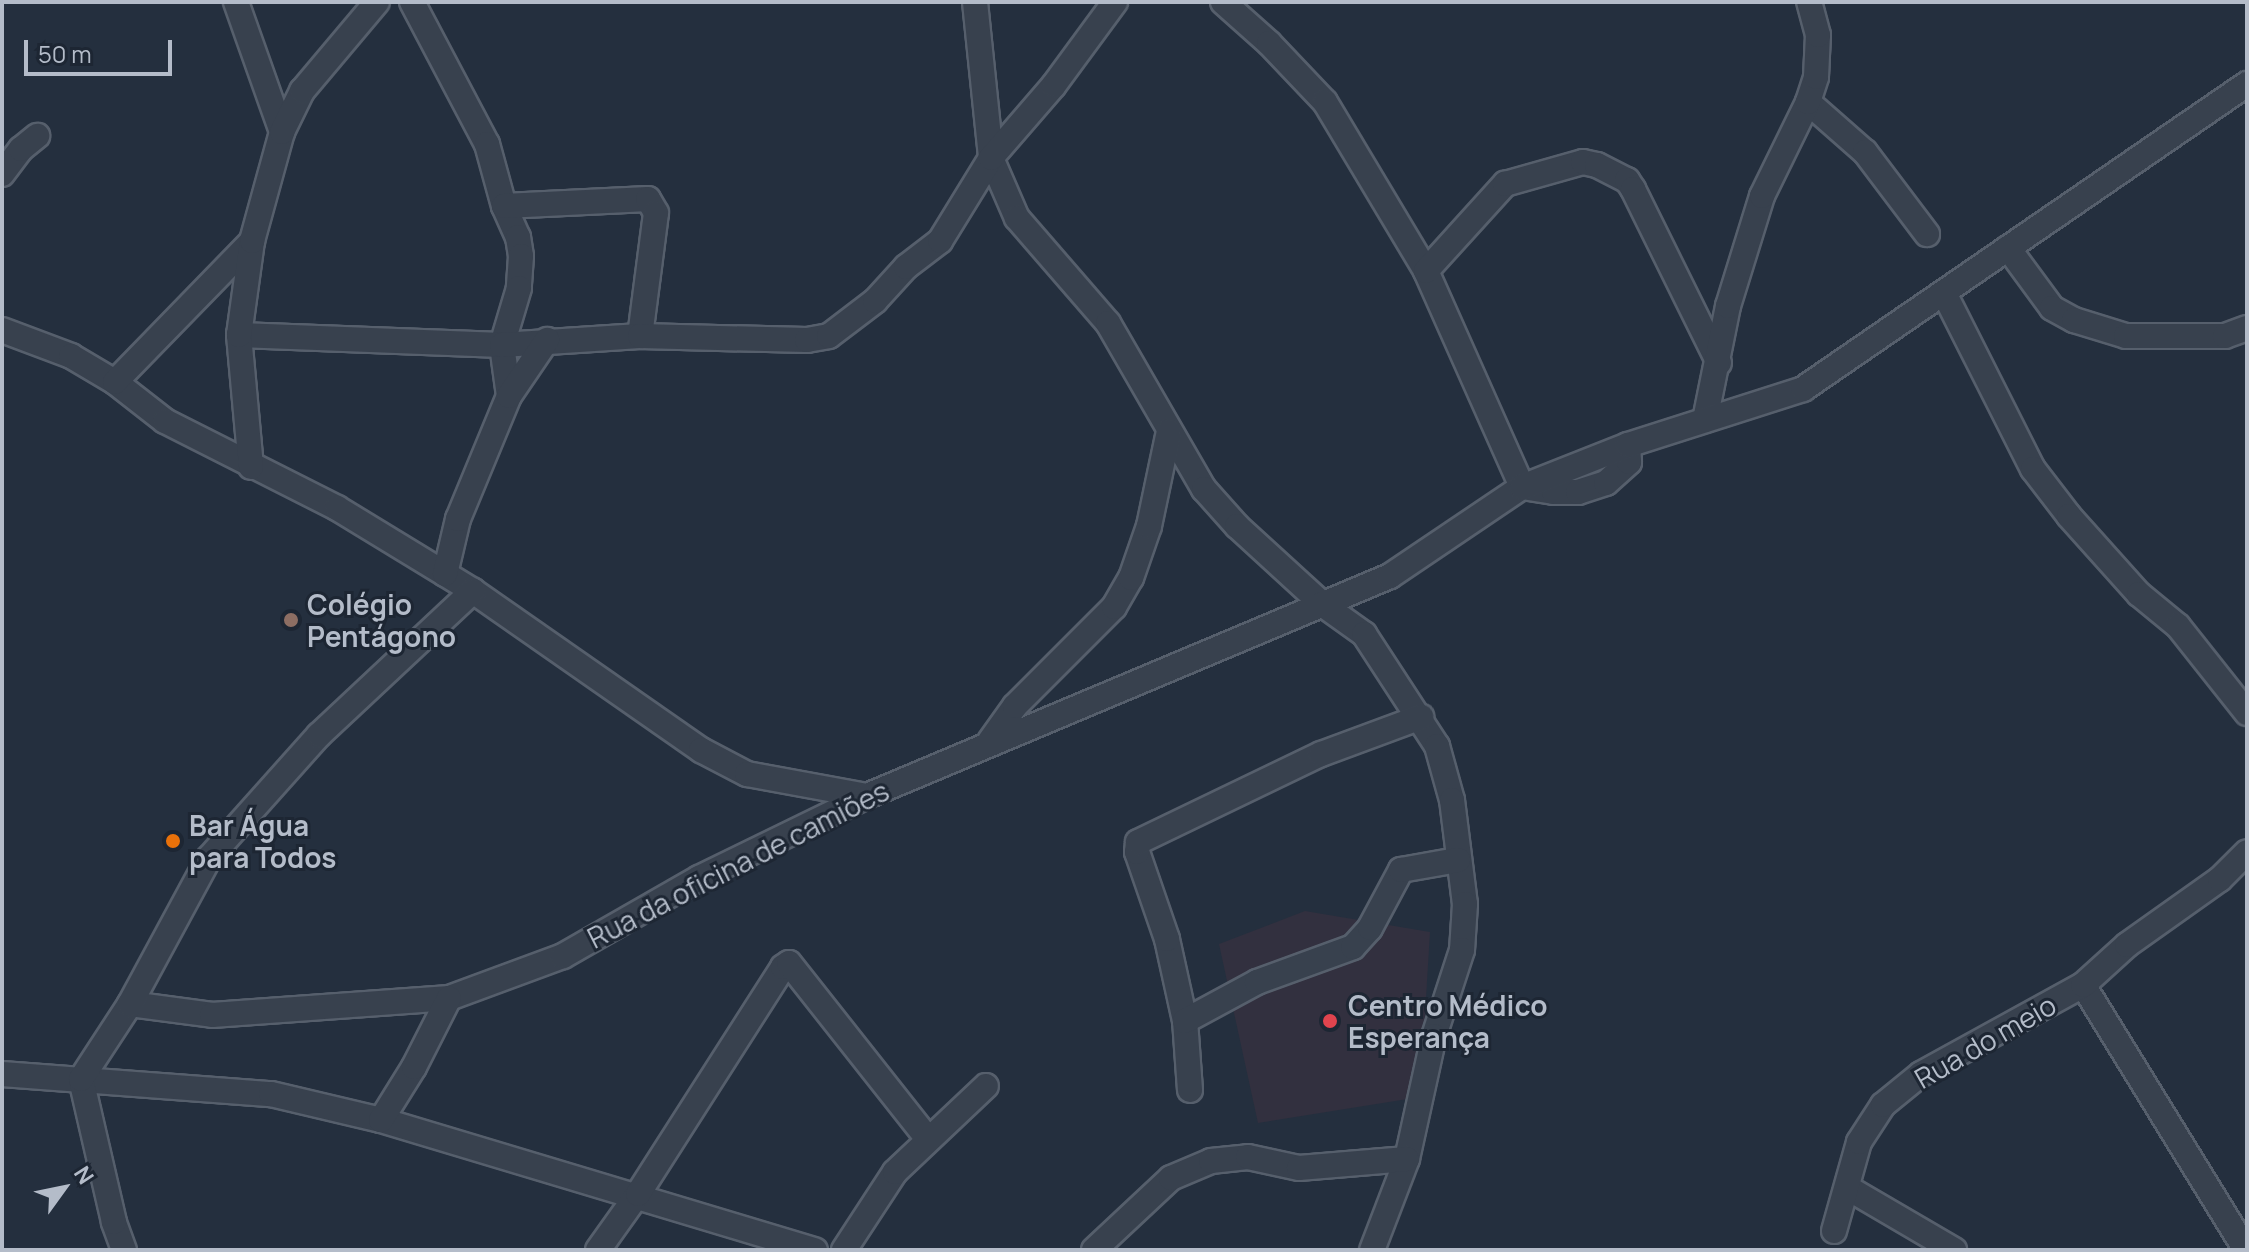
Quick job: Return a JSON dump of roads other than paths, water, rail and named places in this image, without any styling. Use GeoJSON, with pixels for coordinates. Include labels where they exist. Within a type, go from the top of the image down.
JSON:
{"type":"FeatureCollection","features":[{"type":"Feature","properties":{"kind":"street"},"geometry":{"type":"LineString","coordinates":[[236,2],[282,132]]}},
{"type":"Feature","properties":{"kind":"street"},"geometry":{"type":"LineString","coordinates":[[251,467],[239,335],[252,241],[282,132],[302,91],[377,2]]}},
{"type":"Feature","properties":{"kind":"street"},"geometry":{"type":"LineString","coordinates":[[412,2],[487,144],[504,206],[518,237],[521,256],[519,288],[502,345],[509,396]]}},
{"type":"Feature","properties":{"kind":"street"},"geometry":{"type":"LineString","coordinates":[[975,2],[991,158],[1017,218],[1108,323],[1204,489],[1237,526],[1322,604],[1364,634],[1421,717],[1437,746],[1452,800],[1465,904],[1462,950],[1434,1036],[1407,1159],[1372,1250]]}},
{"type":"Feature","properties":{"kind":"street"},"geometry":{"type":"LineString","coordinates":[[239,335],[502,345],[640,336],[807,340],[829,336],[875,301],[906,267],[940,241],[991,158],[1054,85],[1115,2]]}},
{"type":"Feature","properties":{"kind":"street"},"geometry":{"type":"LineString","coordinates":[[1223,2],[1325,102],[1426,271],[1522,487]]}},
{"type":"Feature","properties":{"kind":"street"},"geometry":{"type":"LineString","coordinates":[[1705,420],[1719,363],[1728,306],[1762,196],[1808,102],[1816,77],[1818,35],[1809,2]]}},
{"type":"Feature","properties":{"kind":"street","name":"Rua da oficina de camiões"},"geometry":{"type":"LineString","coordinates":[[130,1004],[212,1015],[449,998],[563,956],[699,878],[867,796],[990,741],[1390,576],[1522,487],[1628,445],[1803,389],[2247,84]]}},
{"type":"Feature","properties":{"kind":"street"},"geometry":{"type":"LineString","coordinates":[[1808,102],[1865,152],[1927,234]]}},
{"type":"Feature","properties":{"kind":"street"},"geometry":{"type":"LineString","coordinates":[[2,174],[21,149],[37,136]]}},
{"type":"Feature","properties":{"kind":"street"},"geometry":{"type":"LineString","coordinates":[[1426,271],[1505,184],[1583,162],[1597,165],[1627,180],[1633,189],[1719,363]]}},
{"type":"Feature","properties":{"kind":"street"},"geometry":{"type":"LineString","coordinates":[[504,206],[648,199],[656,213],[640,336]]}},
{"type":"Feature","properties":{"kind":"street"},"geometry":{"type":"LineString","coordinates":[[115,382],[252,241]]}},
{"type":"Feature","properties":{"kind":"street"},"geometry":{"type":"LineString","coordinates":[[2008,248],[2052,308],[2074,320],[2126,336],[2225,336],[2247,328]]}},
{"type":"Feature","properties":{"kind":"street"},"geometry":{"type":"LineString","coordinates":[[1944,293],[2033,469],[2069,516],[2139,594],[2178,626],[2247,713]]}},
{"type":"Feature","properties":{"kind":"street"},"geometry":{"type":"LineString","coordinates":[[2,330],[71,356],[115,382],[165,421],[337,508],[473,591],[701,750],[747,774],[867,796]]}},
{"type":"Feature","properties":{"kind":"street"},"geometry":{"type":"LineString","coordinates":[[445,574],[458,519],[509,396],[547,340]]}},
{"type":"Feature","properties":{"kind":"street"},"geometry":{"type":"LineString","coordinates":[[990,741],[1015,706],[1114,607],[1131,578],[1149,526],[1169,431]]}},
{"type":"Feature","properties":{"kind":"street"},"geometry":{"type":"LineString","coordinates":[[124,1250],[81,1079],[130,1004],[209,858],[319,735],[473,591]]}},
{"type":"Feature","properties":{"kind":"street"},"geometry":{"type":"LineString","coordinates":[[1190,1090],[1185,1021],[1170,952],[1137,852],[1138,842],[1321,754],[1421,717]]}},
{"type":"Feature","properties":{"kind":"street","name":"Rua do meio"},"geometry":{"type":"LineString","coordinates":[[1834,1231],[1859,1142],[1883,1105],[1921,1074],[2083,985],[2127,945],[2220,879],[2247,852]]}},
{"type":"Feature","properties":{"kind":"street"},"geometry":{"type":"LineString","coordinates":[[1185,1021],[1257,982],[1353,947],[1370,928],[1401,870],[1458,860]]}},
{"type":"Feature","properties":{"kind":"street"},"geometry":{"type":"LineString","coordinates":[[598,1250],[638,1194],[783,967],[789,963],[927,1138]]}},
{"type":"Feature","properties":{"kind":"street"},"geometry":{"type":"LineString","coordinates":[[2083,985],[2246,1250]]}},
{"type":"Feature","properties":{"kind":"street"},"geometry":{"type":"LineString","coordinates":[[381,1120],[414,1067],[449,998]]}},
{"type":"Feature","properties":{"kind":"street"},"geometry":{"type":"LineString","coordinates":[[2,1074],[271,1094],[381,1120],[638,1194],[815,1250]]}},
{"type":"Feature","properties":{"kind":"street"},"geometry":{"type":"LineString","coordinates":[[844,1250],[895,1172],[927,1138],[986,1086]]}},
{"type":"Feature","properties":{"kind":"street"},"geometry":{"type":"LineString","coordinates":[[1094,1250],[1171,1178],[1211,1161],[1248,1157],[1299,1168],[1407,1159]]}},
{"type":"Feature","properties":{"kind":"street"},"geometry":{"type":"LineString","coordinates":[[1848,1188],[1954,1250]]}},
{"type":"Feature","properties":{"kind":"place","name":"Colégio Pentágono"},"geometry":{"type":"Point","coordinates":[291,620]}},
{"type":"Feature","properties":{"kind":"place","name":"Bar Água para Todos"},"geometry":{"type":"Point","coordinates":[173,841]}},
{"type":"Feature","properties":{"kind":"place","name":"Centro Médico Esperança"},"geometry":{"type":"Point","coordinates":[1330,1021]}}]}
